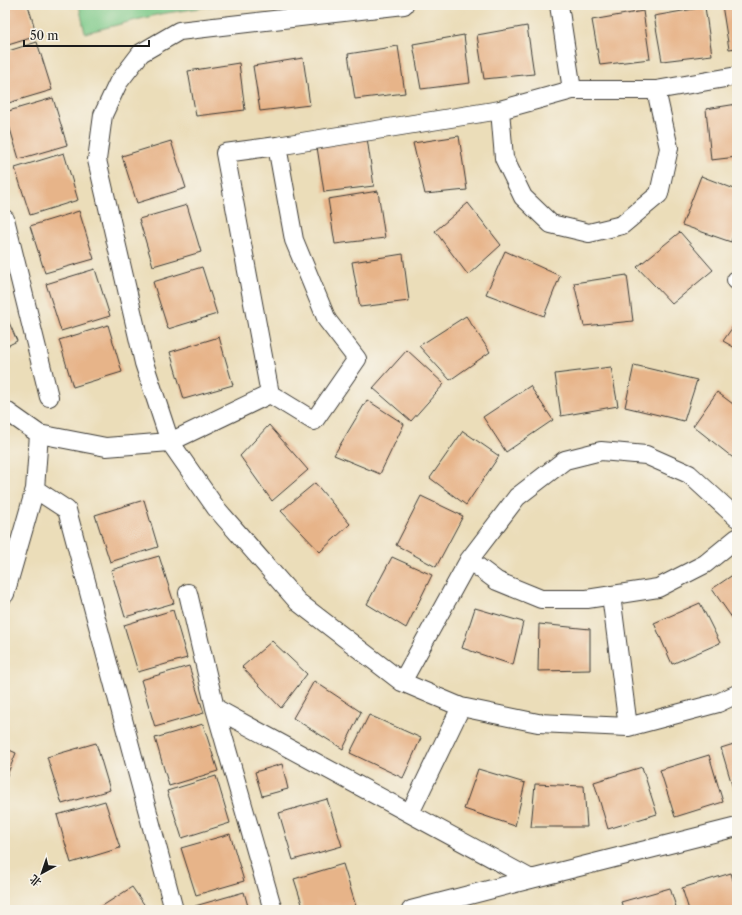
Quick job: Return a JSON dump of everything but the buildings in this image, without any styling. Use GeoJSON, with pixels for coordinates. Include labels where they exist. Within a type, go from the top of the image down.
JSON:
{"type":"FeatureCollection","features":[{"type":"Feature","properties":{"kind":"street"},"geometry":{"type":"LineString","coordinates":[[404,5],[179,31],[141,53],[118,83],[103,115],[97,160],[144,363],[170,442],[216,508],[298,602],[402,682],[461,707],[538,723],[628,727],[718,703],[737,694]]}},
{"type":"Feature","properties":{"kind":"street"},"geometry":{"type":"LineString","coordinates":[[559,5],[572,90]]}},
{"type":"Feature","properties":{"kind":"street"},"geometry":{"type":"LineString","coordinates":[[277,146],[294,240],[327,320],[357,359],[314,421],[270,394],[225,153],[500,110],[572,90],[656,90],[737,76]]}},
{"type":"Feature","properties":{"kind":"street"},"geometry":{"type":"LineString","coordinates":[[500,110],[504,158],[523,197],[551,224],[589,233],[622,225],[659,194],[669,148],[656,90]]}},
{"type":"Feature","properties":{"kind":"street"},"geometry":{"type":"LineString","coordinates":[[5,219],[11,266],[49,397]]}},
{"type":"Feature","properties":{"kind":"street"},"geometry":{"type":"LineString","coordinates":[[5,410],[39,434],[106,447],[170,442],[270,394]]}},
{"type":"Feature","properties":{"kind":"street"},"geometry":{"type":"LineString","coordinates":[[5,594],[35,489],[39,434]]}},
{"type":"Feature","properties":{"kind":"street"},"geometry":{"type":"LineString","coordinates":[[402,682],[469,560],[517,497],[565,460],[601,451],[646,455],[689,474],[737,518]]}},
{"type":"Feature","properties":{"kind":"street"},"geometry":{"type":"LineString","coordinates":[[35,489],[67,510],[174,910]]}},
{"type":"Feature","properties":{"kind":"street"},"geometry":{"type":"LineString","coordinates":[[469,560],[497,581],[542,599],[587,599],[658,588],[706,564],[737,538]]}},
{"type":"Feature","properties":{"kind":"street"},"geometry":{"type":"LineString","coordinates":[[188,592],[215,708],[274,910]]}},
{"type":"Feature","properties":{"kind":"street"},"geometry":{"type":"LineString","coordinates":[[611,595],[628,727]]}},
{"type":"Feature","properties":{"kind":"street"},"geometry":{"type":"LineString","coordinates":[[410,813],[461,707]]}},
{"type":"Feature","properties":{"kind":"street"},"geometry":{"type":"LineString","coordinates":[[215,708],[531,879]]}},
{"type":"Feature","properties":{"kind":"street"},"geometry":{"type":"LineString","coordinates":[[411,910],[737,827]]}},
{"type":"Feature","properties":{"kind":"green space"},"geometry":{"type":"Polygon","coordinates":[[[79,5],[219,5],[160,14],[85,33],[79,5]]]}}]}
